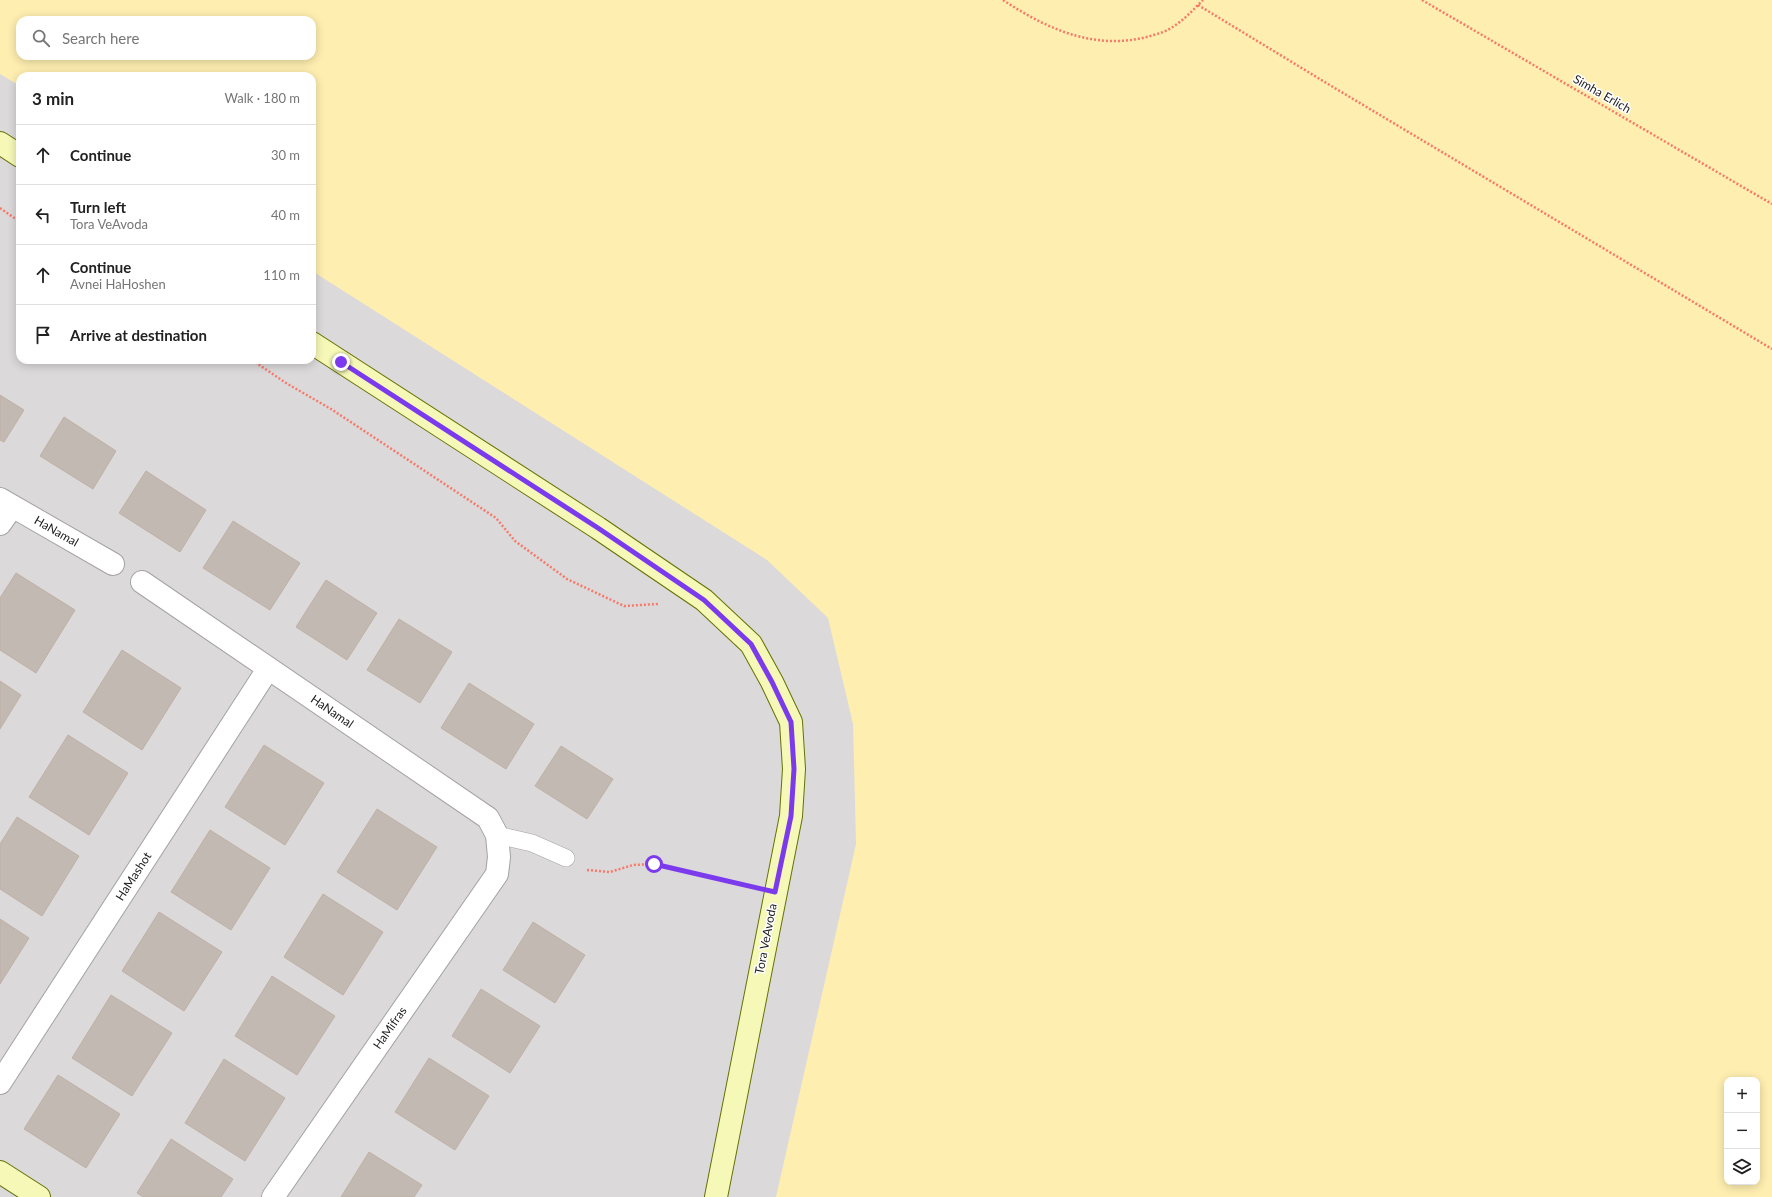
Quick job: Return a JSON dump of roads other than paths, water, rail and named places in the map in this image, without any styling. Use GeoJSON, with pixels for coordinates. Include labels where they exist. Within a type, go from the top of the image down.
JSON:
{"type":"FeatureCollection","features":[{"type":"Feature","properties":{"kind":"street"},"geometry":{"type":"LineString","coordinates":[[0,143],[16,153]]}},
{"type":"Feature","properties":{"kind":"street","name":"Tora VeAvoda"},"geometry":{"type":"LineString","coordinates":[[316,346],[591,524],[704,600],[751,644],[772,682],[791,722],[794,769],[791,816],[716,1197]]}},
{"type":"Feature","properties":{"kind":"street","name":"HaNamal"},"geometry":{"type":"LineString","coordinates":[[4,510],[113,564]]}},
{"type":"Feature","properties":{"kind":"street","name":"HaNamal"},"geometry":{"type":"LineString","coordinates":[[142,582],[488,818],[497,835],[499,857]]}},
{"type":"Feature","properties":{"kind":"street","name":"HaMashot"},"geometry":{"type":"LineString","coordinates":[[0,1083],[268,669]]}},
{"type":"Feature","properties":{"kind":"street","name":"HaMifras"},"geometry":{"type":"LineString","coordinates":[[273,1197],[497,874],[499,857]]}},
{"type":"Feature","properties":{"kind":"street"},"geometry":{"type":"LineString","coordinates":[[0,1172],[39,1197]]}},
{"type":"Feature","properties":{"kind":"lane"},"geometry":{"type":"LineString","coordinates":[[497,835],[532,843],[566,858]]}}]}
